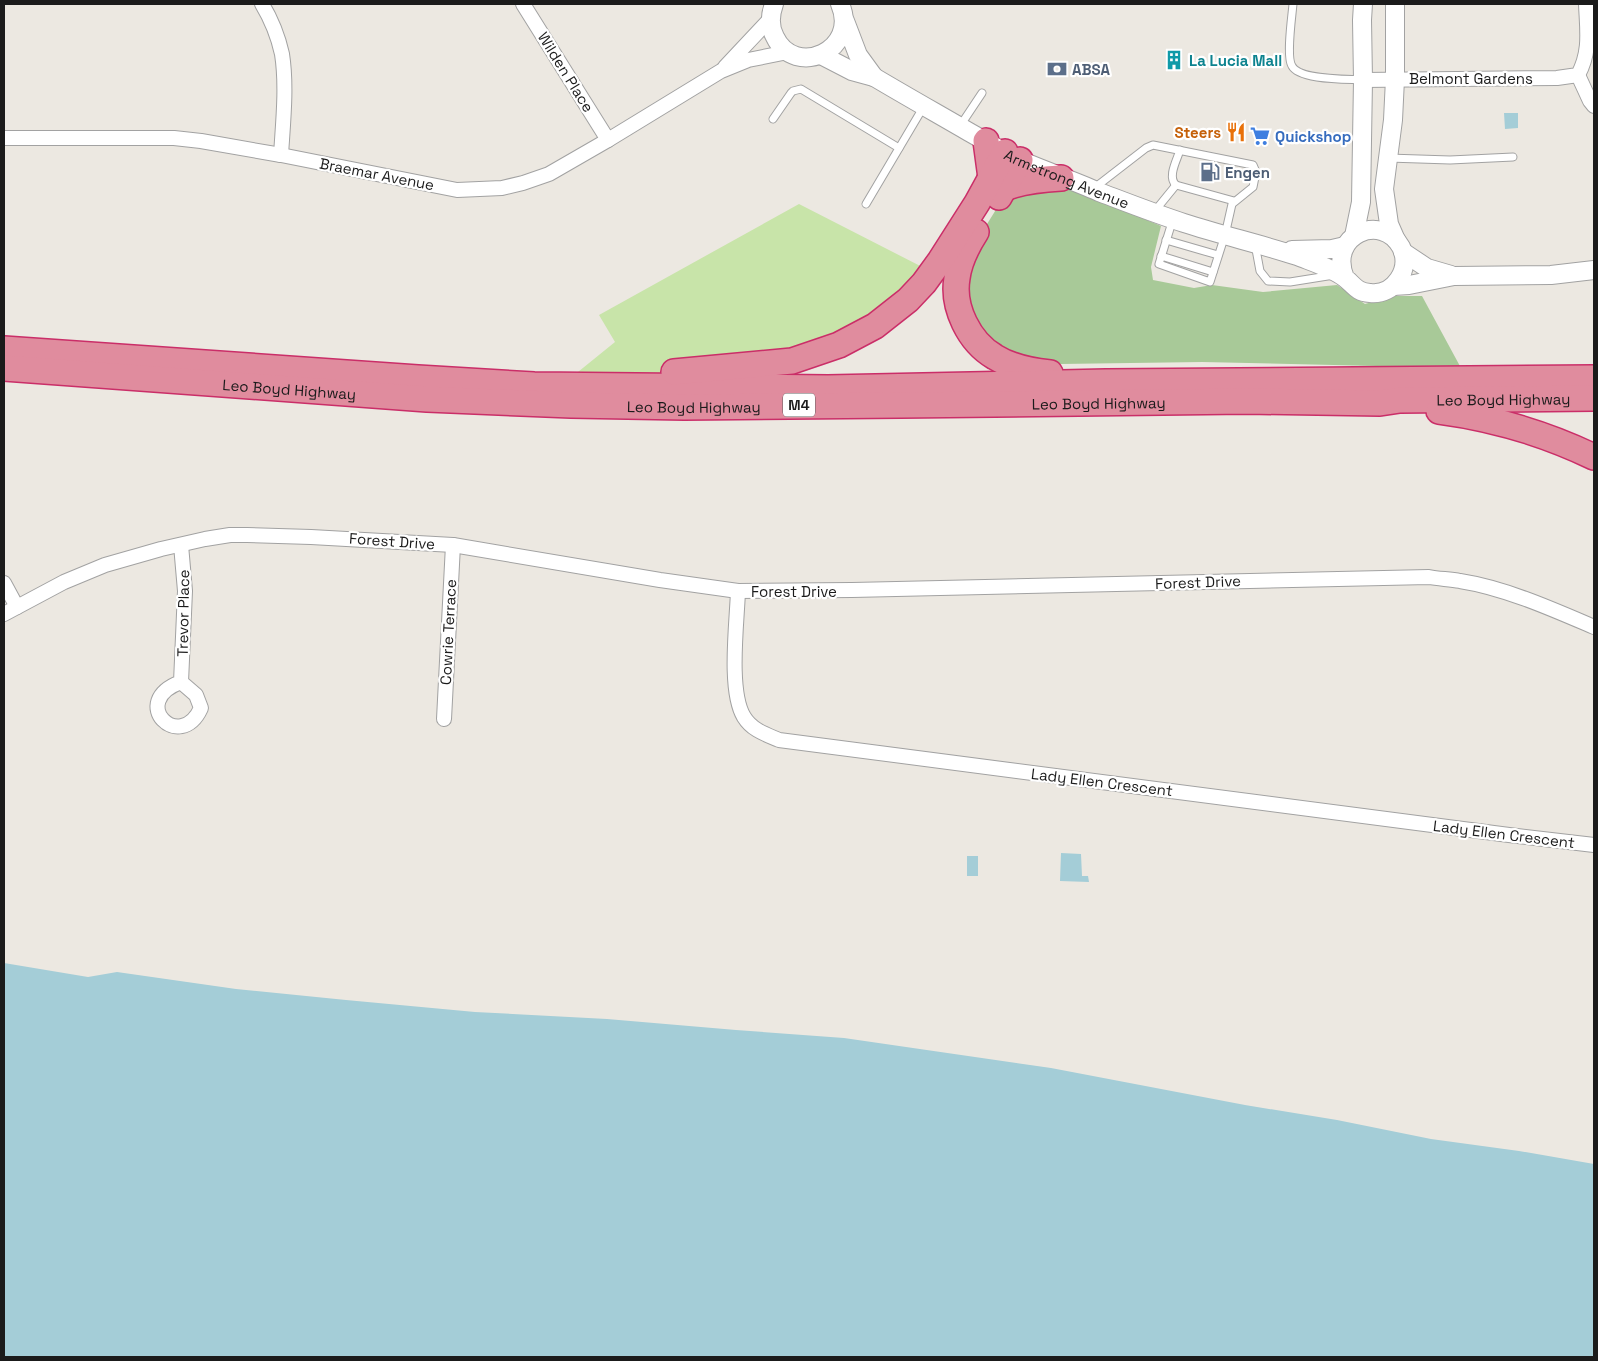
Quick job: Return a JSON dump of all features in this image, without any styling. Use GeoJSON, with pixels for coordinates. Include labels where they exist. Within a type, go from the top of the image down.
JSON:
{"type":"FeatureCollection","features":[{"type":"Feature","properties":{"kind":"highway"},"geometry":{"type":"LineString","coordinates":[[1004,151],[998,183],[960,264],[956,280],[960,312],[966,326],[984,350],[1011,365],[1039,372],[1106,382]]}},
{"type":"Feature","properties":{"kind":"highway"},"geometry":{"type":"LineString","coordinates":[[998,183],[1061,178]]}},
{"type":"Feature","properties":{"kind":"highway"},"geometry":{"type":"LineString","coordinates":[[600,386],[648,375],[792,361],[827,350],[858,336],[876,326],[893,313],[924,283],[998,183]]}},
{"type":"Feature","properties":{"kind":"highway","name":"Leo Boyd Highway"},"geometry":{"type":"LineString","coordinates":[[4,349],[534,385],[828,388],[1106,382],[1594,378]]}},
{"type":"Feature","properties":{"kind":"highway","name":"Leo Boyd Highway"},"geometry":{"type":"LineString","coordinates":[[4,368],[427,399],[571,405],[684,407],[1246,401],[1380,403],[1400,400],[1594,398]]}},
{"type":"Feature","properties":{"kind":"highway"},"geometry":{"type":"LineString","coordinates":[[1380,403],[1449,412],[1486,420],[1550,439],[1594,457]]}},
{"type":"Feature","properties":{"kind":"street"},"geometry":{"type":"LineString","coordinates":[[262,4],[276,34],[282,54],[284,74],[281,155]]}},
{"type":"Feature","properties":{"kind":"street","name":"Wilden Place"},"geometry":{"type":"LineString","coordinates":[[523,4],[608,140]]}},
{"type":"Feature","properties":{"kind":"street"},"geometry":{"type":"LineString","coordinates":[[1363,4],[1361,202],[1341,260],[1342,276],[1355,288],[1368,293],[1381,292],[1393,286],[1409,285],[1454,276],[1551,274],[1594,270]]}},
{"type":"Feature","properties":{"kind":"street"},"geometry":{"type":"LineString","coordinates":[[1393,286],[1401,276],[1404,258],[1390,224],[1384,198],[1387,158],[1393,120],[1395,4]]}},
{"type":"Feature","properties":{"kind":"street"},"geometry":{"type":"LineString","coordinates":[[1586,4],[1588,48],[1586,60],[1578,76],[1594,106]]}},
{"type":"Feature","properties":{"kind":"street"},"geometry":{"type":"LineString","coordinates":[[772,12],[772,31],[777,42],[788,52],[796,56],[808,58],[821,55],[838,42],[843,32],[844,10]]}},
{"type":"Feature","properties":{"kind":"street","name":"Armstrong Avenue"},"geometry":{"type":"LineString","coordinates":[[844,10],[858,55],[874,77]]}},
{"type":"Feature","properties":{"kind":"street","name":"Braemar Avenue"},"geometry":{"type":"LineString","coordinates":[[720,71],[772,12]]}},
{"type":"Feature","properties":{"kind":"street","name":"Braemar Avenue"},"geometry":{"type":"LineString","coordinates":[[4,138],[174,138],[281,155],[457,190],[502,188],[549,174],[720,71],[748,60],[788,52]]}},
{"type":"Feature","properties":{"kind":"street","name":"Armstrong Avenue"},"geometry":{"type":"LineString","coordinates":[[821,55],[852,71],[874,77],[1004,151],[1061,178],[1173,220],[1274,249],[1320,265],[1342,276]]}},
{"type":"Feature","properties":{"kind":"street","name":"Belmont Gardens"},"geometry":{"type":"LineString","coordinates":[[1363,80],[1557,78],[1578,76]]}},
{"type":"Feature","properties":{"kind":"street"},"geometry":{"type":"LineString","coordinates":[[1349,241],[1365,231],[1382,231],[1427,268],[1454,276]]}},
{"type":"Feature","properties":{"kind":"street","name":"Armstrong Avenue"},"geometry":{"type":"LineString","coordinates":[[1274,249],[1332,249],[1349,241]]}},
{"type":"Feature","properties":{"kind":"street","name":"Forest Drive"},"geometry":{"type":"LineString","coordinates":[[4,614],[64,582],[105,564],[181,545],[230,535],[247,535],[339,538],[453,546],[738,591],[832,591],[1258,580],[1429,578],[1461,581],[1496,590],[1594,627]]}},
{"type":"Feature","properties":{"kind":"street","name":"Trevor Place"},"geometry":{"type":"LineString","coordinates":[[181,545],[185,591],[181,682]]}},
{"type":"Feature","properties":{"kind":"street","name":"Cowrie Terrace"},"geometry":{"type":"LineString","coordinates":[[444,720],[453,546]]}},
{"type":"Feature","properties":{"kind":"street"},"geometry":{"type":"LineString","coordinates":[[4,582],[18,607]]}},
{"type":"Feature","properties":{"kind":"street","name":"Lady Ellen Crescent"},"geometry":{"type":"LineString","coordinates":[[738,591],[735,685],[738,705],[744,718],[757,731],[778,740],[1594,845]]}},
{"type":"Feature","properties":{"kind":"lane"},"geometry":{"type":"LineString","coordinates":[[1293,4],[1290,54],[1292,68],[1298,74],[1363,80]]}},
{"type":"Feature","properties":{"kind":"lane"},"geometry":{"type":"LineString","coordinates":[[773,119],[791,93],[801,89],[899,148]]}},
{"type":"Feature","properties":{"kind":"lane"},"geometry":{"type":"LineString","coordinates":[[960,126],[982,93]]}},
{"type":"Feature","properties":{"kind":"lane"},"geometry":{"type":"LineString","coordinates":[[866,204],[924,106]]}},
{"type":"Feature","properties":{"kind":"lane"},"geometry":{"type":"LineString","coordinates":[[1092,189],[1150,146],[1158,145],[1255,167],[1253,187],[1234,201],[1210,282],[1159,264],[1173,220]]}},
{"type":"Feature","properties":{"kind":"lane"},"geometry":{"type":"LineString","coordinates":[[1180,150],[1172,177],[1176,185],[1234,201]]}},
{"type":"Feature","properties":{"kind":"lane"},"geometry":{"type":"LineString","coordinates":[[1387,158],[1450,160],[1512,158]]}},
{"type":"Feature","properties":{"kind":"lane"},"geometry":{"type":"LineString","coordinates":[[1154,213],[1176,185]]}},
{"type":"Feature","properties":{"kind":"lane"},"geometry":{"type":"LineString","coordinates":[[1166,240],[1218,255]]}},
{"type":"Feature","properties":{"kind":"lane"},"geometry":{"type":"LineString","coordinates":[[1255,244],[1260,271],[1268,281],[1290,282],[1342,276]]}},
{"type":"Feature","properties":{"kind":"green space"},"geometry":{"type":"Polygon","coordinates":[[[1020,171],[1066,186],[1161,226],[1151,267],[1153,280],[1194,288],[1212,285],[1263,292],[1337,285],[1365,304],[1392,296],[1422,296],[1461,368],[1202,362],[1060,364],[1014,361],[979,342],[959,275],[969,253],[1020,171]]]}},
{"type":"Feature","properties":{"kind":"green space"},"geometry":{"type":"Polygon","coordinates":[[[799,204],[932,272],[904,304],[746,371],[573,376],[615,342],[599,315],[799,204]]]}},
{"type":"Feature","properties":{"kind":"water"},"geometry":{"type":"Polygon","coordinates":[[[1504,113],[1518,113],[1518,128],[1505,129],[1504,113]]]}},
{"type":"Feature","properties":{"kind":"water"},"geometry":{"type":"Polygon","coordinates":[[[1061,853],[1081,854],[1082,876],[1088,876],[1089,882],[1060,881],[1061,853]]]}},
{"type":"Feature","properties":{"kind":"water"},"geometry":{"type":"Polygon","coordinates":[[[967,856],[978,856],[978,876],[967,876],[967,856]]]}},
{"type":"Feature","properties":{"kind":"water"},"geometry":{"type":"Polygon","coordinates":[[[4,963],[88,977],[117,972],[236,989],[475,1012],[607,1019],[844,1038],[1051,1068],[1431,1139],[1594,1164],[1594,1357],[4,1357],[4,963]]]}},
{"type":"Feature","properties":{"kind":"place","name":"La Lucia Mall"},"geometry":{"type":"Point","coordinates":[1174,60]}},
{"type":"Feature","properties":{"kind":"place","name":"ABSA"},"geometry":{"type":"Point","coordinates":[1057,69]}},
{"type":"Feature","properties":{"kind":"place","name":"Steers"},"geometry":{"type":"Point","coordinates":[1236,132]}},
{"type":"Feature","properties":{"kind":"place","name":"Quickshop"},"geometry":{"type":"Point","coordinates":[1260,136]}},
{"type":"Feature","properties":{"kind":"place","name":"Engen"},"geometry":{"type":"Point","coordinates":[1210,172]}}]}
